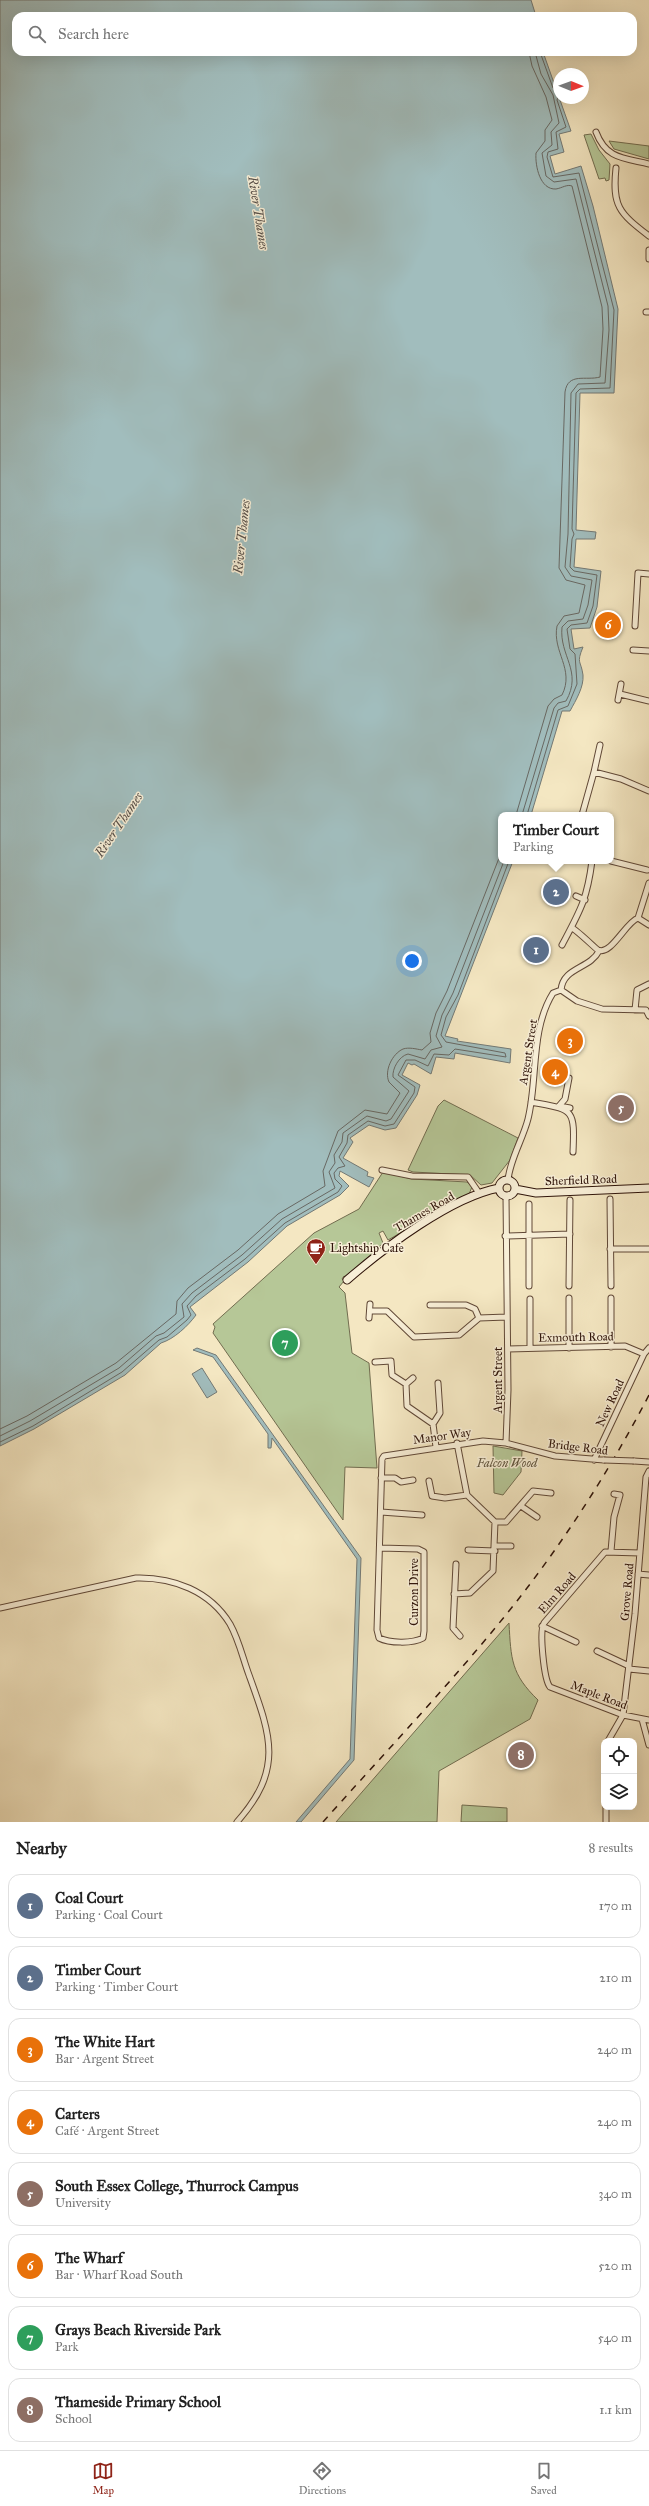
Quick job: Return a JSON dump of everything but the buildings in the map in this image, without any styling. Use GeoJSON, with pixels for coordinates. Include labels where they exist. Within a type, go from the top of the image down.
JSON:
{"type":"FeatureCollection","features":[{"type":"Feature","properties":{"kind":"main road"},"geometry":{"type":"LineString","coordinates":[[508,1180],[514,1184],[515,1189],[512,1193],[506,1196],[500,1192],[498,1188],[501,1182],[508,1180]]}},
{"type":"Feature","properties":{"kind":"main road","name":"Thames Road"},"geometry":{"type":"LineString","coordinates":[[347,1280],[380,1252],[424,1223],[479,1193],[498,1188]]}},
{"type":"Feature","properties":{"kind":"main road","name":"Sherfield Road"},"geometry":{"type":"LineString","coordinates":[[515,1189],[536,1193],[649,1188]]}},
{"type":"Feature","properties":{"kind":"street"},"geometry":{"type":"LineString","coordinates":[[596,132],[600,144],[609,152],[649,164]]}},
{"type":"Feature","properties":{"kind":"street"},"geometry":{"type":"LineString","coordinates":[[616,168],[614,195],[616,204],[627,220],[649,236]]}},
{"type":"Feature","properties":{"kind":"street"},"geometry":{"type":"LineString","coordinates":[[649,250],[649,259]]}},
{"type":"Feature","properties":{"kind":"street"},"geometry":{"type":"LineString","coordinates":[[635,626],[638,573],[649,574]]}},
{"type":"Feature","properties":{"kind":"street"},"geometry":{"type":"LineString","coordinates":[[633,650],[649,651]]}},
{"type":"Feature","properties":{"kind":"street"},"geometry":{"type":"LineString","coordinates":[[618,700],[621,684]]}},
{"type":"Feature","properties":{"kind":"street"},"geometry":{"type":"LineString","coordinates":[[620,694],[649,701]]}},
{"type":"Feature","properties":{"kind":"street"},"geometry":{"type":"LineString","coordinates":[[583,812],[600,745]]}},
{"type":"Feature","properties":{"kind":"street"},"geometry":{"type":"LineString","coordinates":[[594,772],[621,779],[649,791]]}},
{"type":"Feature","properties":{"kind":"street"},"geometry":{"type":"LineString","coordinates":[[614,861],[648,871]]}},
{"type":"Feature","properties":{"kind":"street"},"geometry":{"type":"LineString","coordinates":[[562,945],[585,900],[591,864]]}},
{"type":"Feature","properties":{"kind":"street"},"geometry":{"type":"LineString","coordinates":[[649,883],[638,918],[649,924]]}},
{"type":"Feature","properties":{"kind":"street"},"geometry":{"type":"LineString","coordinates":[[576,896],[585,900]]}},
{"type":"Feature","properties":{"kind":"street","name":"Argent Street"},"geometry":{"type":"LineString","coordinates":[[508,1180],[528,1120],[536,1055],[545,1012],[553,993],[561,990],[562,980],[566,975],[591,960],[599,951],[608,949],[632,921],[638,918]]}},
{"type":"Feature","properties":{"kind":"street"},"geometry":{"type":"LineString","coordinates":[[572,928],[584,936],[599,951]]}},
{"type":"Feature","properties":{"kind":"street"},"geometry":{"type":"LineString","coordinates":[[636,1010],[636,990],[649,984]]}},
{"type":"Feature","properties":{"kind":"street"},"geometry":{"type":"LineString","coordinates":[[561,990],[577,1001],[602,1009],[646,1010],[649,1015]]}},
{"type":"Feature","properties":{"kind":"street"},"geometry":{"type":"LineString","coordinates":[[559,1106],[565,1099],[569,1078]]}},
{"type":"Feature","properties":{"kind":"street"},"geometry":{"type":"LineString","coordinates":[[531,1102],[570,1108]]}},
{"type":"Feature","properties":{"kind":"street"},"geometry":{"type":"LineString","coordinates":[[559,1106],[573,1118],[573,1152]]}},
{"type":"Feature","properties":{"kind":"street"},"geometry":{"type":"LineString","coordinates":[[382,1170],[412,1176],[468,1177],[479,1193]]}},
{"type":"Feature","properties":{"kind":"street","name":"Argent Street"},"geometry":{"type":"LineString","coordinates":[[506,1196],[505,1236],[508,1349],[506,1444]]}},
{"type":"Feature","properties":{"kind":"street"},"geometry":{"type":"LineString","coordinates":[[610,1199],[611,1286]]}},
{"type":"Feature","properties":{"kind":"street"},"geometry":{"type":"LineString","coordinates":[[569,1286],[570,1200]]}},
{"type":"Feature","properties":{"kind":"street"},"geometry":{"type":"LineString","coordinates":[[529,1204],[529,1286]]}},
{"type":"Feature","properties":{"kind":"street"},"geometry":{"type":"LineString","coordinates":[[505,1236],[570,1234]]}},
{"type":"Feature","properties":{"kind":"street"},"geometry":{"type":"LineString","coordinates":[[610,1250],[649,1249]]}},
{"type":"Feature","properties":{"kind":"street"},"geometry":{"type":"LineString","coordinates":[[569,1298],[569,1348]]}},
{"type":"Feature","properties":{"kind":"street"},"geometry":{"type":"LineString","coordinates":[[611,1298],[611,1347]]}},
{"type":"Feature","properties":{"kind":"street"},"geometry":{"type":"LineString","coordinates":[[530,1299],[530,1348]]}},
{"type":"Feature","properties":{"kind":"street"},"geometry":{"type":"LineString","coordinates":[[369,1318],[370,1304]]}},
{"type":"Feature","properties":{"kind":"street"},"geometry":{"type":"LineString","coordinates":[[430,1305],[466,1305],[475,1309],[479,1318]]}},
{"type":"Feature","properties":{"kind":"street"},"geometry":{"type":"LineString","coordinates":[[370,1311],[387,1312],[414,1337],[459,1335],[479,1318],[507,1318]]}},
{"type":"Feature","properties":{"kind":"street","name":"Exmouth Road"},"geometry":{"type":"LineString","coordinates":[[508,1349],[625,1346],[644,1354]]}},
{"type":"Feature","properties":{"kind":"street","name":"New Road"},"geometry":{"type":"LineString","coordinates":[[594,1460],[644,1354],[649,1348]]}},
{"type":"Feature","properties":{"kind":"street"},"geometry":{"type":"LineString","coordinates":[[375,1362],[391,1362],[392,1375],[406,1384]]}},
{"type":"Feature","properties":{"kind":"street"},"geometry":{"type":"LineString","coordinates":[[406,1384],[413,1378]]}},
{"type":"Feature","properties":{"kind":"street"},"geometry":{"type":"LineString","coordinates":[[436,1447],[433,1424],[440,1413],[438,1383]]}},
{"type":"Feature","properties":{"kind":"street"},"geometry":{"type":"LineString","coordinates":[[406,1384],[407,1406],[433,1424]]}},
{"type":"Feature","properties":{"kind":"street","name":"Manor Way"},"geometry":{"type":"LineString","coordinates":[[382,1459],[387,1454],[457,1444],[483,1441],[506,1444]]}},
{"type":"Feature","properties":{"kind":"street"},"geometry":{"type":"LineString","coordinates":[[457,1444],[467,1495],[495,1522],[506,1522],[522,1506],[533,1491],[551,1493]]}},
{"type":"Feature","properties":{"kind":"street","name":"Bridge Road"},"geometry":{"type":"LineString","coordinates":[[506,1444],[555,1456],[594,1460],[649,1462]]}},
{"type":"Feature","properties":{"kind":"street","name":"Curzon Drive"},"geometry":{"type":"LineString","coordinates":[[380,1548],[418,1549],[424,1552],[424,1631],[423,1638],[417,1641],[385,1641],[379,1638],[380,1548],[381,1512],[381,1478],[382,1459]]}},
{"type":"Feature","properties":{"kind":"street","name":"Grove Road"},"geometry":{"type":"LineString","coordinates":[[623,1715],[638,1574],[646,1477],[649,1472]]}},
{"type":"Feature","properties":{"kind":"street"},"geometry":{"type":"LineString","coordinates":[[381,1478],[395,1478],[401,1482],[413,1480]]}},
{"type":"Feature","properties":{"kind":"street"},"geometry":{"type":"LineString","coordinates":[[429,1481],[432,1496],[445,1498],[467,1495]]}},
{"type":"Feature","properties":{"kind":"street"},"geometry":{"type":"LineString","coordinates":[[614,1494],[620,1495],[614,1517],[611,1550],[640,1553]]}},
{"type":"Feature","properties":{"kind":"street"},"geometry":{"type":"LineString","coordinates":[[522,1506],[537,1518]]}},
{"type":"Feature","properties":{"kind":"street"},"geometry":{"type":"LineString","coordinates":[[381,1512],[422,1515]]}},
{"type":"Feature","properties":{"kind":"street"},"geometry":{"type":"LineString","coordinates":[[454,1594],[470,1593],[493,1571],[495,1522]]}},
{"type":"Feature","properties":{"kind":"street"},"geometry":{"type":"LineString","coordinates":[[468,1550],[495,1549],[511,1546]]}},
{"type":"Feature","properties":{"kind":"street","name":"Elm Road"},"geometry":{"type":"LineString","coordinates":[[550,1687],[546,1679],[542,1626],[605,1552],[611,1550]]}},
{"type":"Feature","properties":{"kind":"street"},"geometry":{"type":"LineString","coordinates":[[456,1564],[453,1628],[460,1636]]}},
{"type":"Feature","properties":{"kind":"street"},"geometry":{"type":"LineString","coordinates":[[638,1574],[649,1575]]}},
{"type":"Feature","properties":{"kind":"street"},"geometry":{"type":"LineString","coordinates":[[0,1608],[128,1580],[148,1578],[168,1580],[186,1586],[213,1604],[226,1619],[234,1634],[262,1711],[269,1735],[269,1760],[266,1776],[256,1798],[237,1822]]}},
{"type":"Feature","properties":{"kind":"street"},"geometry":{"type":"LineString","coordinates":[[542,1626],[576,1642]]}},
{"type":"Feature","properties":{"kind":"street"},"geometry":{"type":"LineString","coordinates":[[597,1651],[629,1667],[649,1671]]}},
{"type":"Feature","properties":{"kind":"street","name":"Maple Road"},"geometry":{"type":"LineString","coordinates":[[550,1687],[623,1715],[649,1720]]}},
{"type":"Feature","properties":{"kind":"street"},"geometry":{"type":"LineString","coordinates":[[610,1738],[623,1715]]}},
{"type":"Feature","properties":{"kind":"street"},"geometry":{"type":"LineString","coordinates":[[642,1719],[649,1745]]}},
{"type":"Feature","properties":{"kind":"street"},"geometry":{"type":"LineString","coordinates":[[606,1810],[606,1822]]}},
{"type":"Feature","properties":{"kind":"green space"},"geometry":{"type":"Polygon","coordinates":[[[591,134],[599,150],[610,164],[609,180],[606,181],[605,178],[599,179],[584,135],[591,134]]]}},
{"type":"Feature","properties":{"kind":"green space"},"geometry":{"type":"Polygon","coordinates":[[[609,141],[649,146],[649,159],[614,149],[609,141]]]}},
{"type":"Feature","properties":{"kind":"green space"},"geometry":{"type":"Polygon","coordinates":[[[444,1100],[518,1138],[510,1160],[492,1183],[481,1185],[470,1175],[413,1172],[408,1170],[438,1106],[444,1100]]]}},
{"type":"Feature","properties":{"kind":"green space"},"geometry":{"type":"Polygon","coordinates":[[[383,1172],[412,1179],[467,1182],[472,1187],[469,1194],[388,1240],[383,1231],[379,1233],[383,1243],[347,1278],[344,1276],[342,1279],[344,1281],[339,1287],[345,1293],[352,1353],[369,1363],[377,1468],[345,1467],[343,1520],[213,1333],[215,1327],[213,1324],[314,1233],[359,1209],[383,1172]]]}},
{"type":"Feature","properties":{"kind":"green space","name":"Falcon Wood"},"geometry":{"type":"Polygon","coordinates":[[[493,1446],[522,1451],[521,1472],[503,1495],[494,1493],[493,1446]]]}},
{"type":"Feature","properties":{"kind":"green space"},"geometry":{"type":"Polygon","coordinates":[[[509,1623],[512,1656],[517,1674],[529,1691],[538,1700],[530,1719],[439,1771],[437,1822],[336,1822],[509,1623]]]}},
{"type":"Feature","properties":{"kind":"green space"},"geometry":{"type":"Polygon","coordinates":[[[462,1805],[507,1808],[507,1822],[461,1822],[462,1805]]]}},
{"type":"Feature","properties":{"kind":"water","name":"River Thames"},"geometry":{"type":"Polygon","coordinates":[[[0,0],[531,0],[535,12],[12,12],[12,56],[544,56],[553,80],[553,104],[561,104],[571,131],[559,134],[564,152],[550,156],[555,174],[581,166],[593,206],[618,309],[614,393],[580,393],[576,530],[596,532],[595,539],[576,539],[574,567],[601,571],[597,607],[590,628],[571,629],[574,649],[583,647],[579,659],[583,680],[579,693],[570,711],[562,711],[532,812],[498,812],[498,864],[512,864],[445,1036],[458,1039],[457,1041],[511,1049],[510,1063],[455,1053],[454,1059],[436,1057],[431,1074],[414,1064],[412,1065],[408,1063],[402,1075],[420,1085],[417,1095],[396,1128],[385,1130],[369,1125],[350,1138],[353,1142],[343,1158],[368,1172],[367,1176],[374,1178],[369,1187],[340,1171],[339,1176],[349,1186],[340,1195],[287,1226],[248,1262],[190,1307],[196,1315],[180,1332],[161,1343],[125,1375],[34,1429],[0,1446],[0,0]]]}},
{"type":"Feature","properties":{"kind":"water"},"geometry":{"type":"Polygon","coordinates":[[[197,1348],[216,1355],[361,1558],[354,1760],[301,1822],[296,1822],[350,1759],[357,1559],[272,1438],[271,1448],[268,1448],[268,1434],[213,1357],[193,1350],[197,1348]]]}},
{"type":"Feature","properties":{"kind":"water"},"geometry":{"type":"Polygon","coordinates":[[[202,1368],[217,1392],[207,1398],[192,1374],[202,1368]]]}},
{"type":"Feature","properties":{"kind":"railway"},"geometry":{"type":"LineString","coordinates":[[323,1822],[446,1686],[517,1601],[588,1501],[649,1395]]}},
{"type":"Feature","properties":{"kind":"place","name":"The Wharf"},"geometry":{"type":"Point","coordinates":[608,625]}},
{"type":"Feature","properties":{"kind":"place","name":"Timber Court"},"geometry":{"type":"Point","coordinates":[556,892]}},
{"type":"Feature","properties":{"kind":"place","name":"Coal Court"},"geometry":{"type":"Point","coordinates":[536,950]}},
{"type":"Feature","properties":{"kind":"place","name":"The White Hart"},"geometry":{"type":"Point","coordinates":[570,1041]}},
{"type":"Feature","properties":{"kind":"place","name":"Carters"},"geometry":{"type":"Point","coordinates":[555,1072]}},
{"type":"Feature","properties":{"kind":"place","name":"South Essex College, Thurrock Campus"},"geometry":{"type":"Point","coordinates":[621,1108]}},
{"type":"Feature","properties":{"kind":"place","name":"Lightship Cafe"},"geometry":{"type":"Point","coordinates":[316,1265]}},
{"type":"Feature","properties":{"kind":"place","name":"Grays Beach Riverside Park"},"geometry":{"type":"Point","coordinates":[285,1343]}},
{"type":"Feature","properties":{"kind":"place","name":"Thameside Primary School"},"geometry":{"type":"Point","coordinates":[521,1755]}}]}
